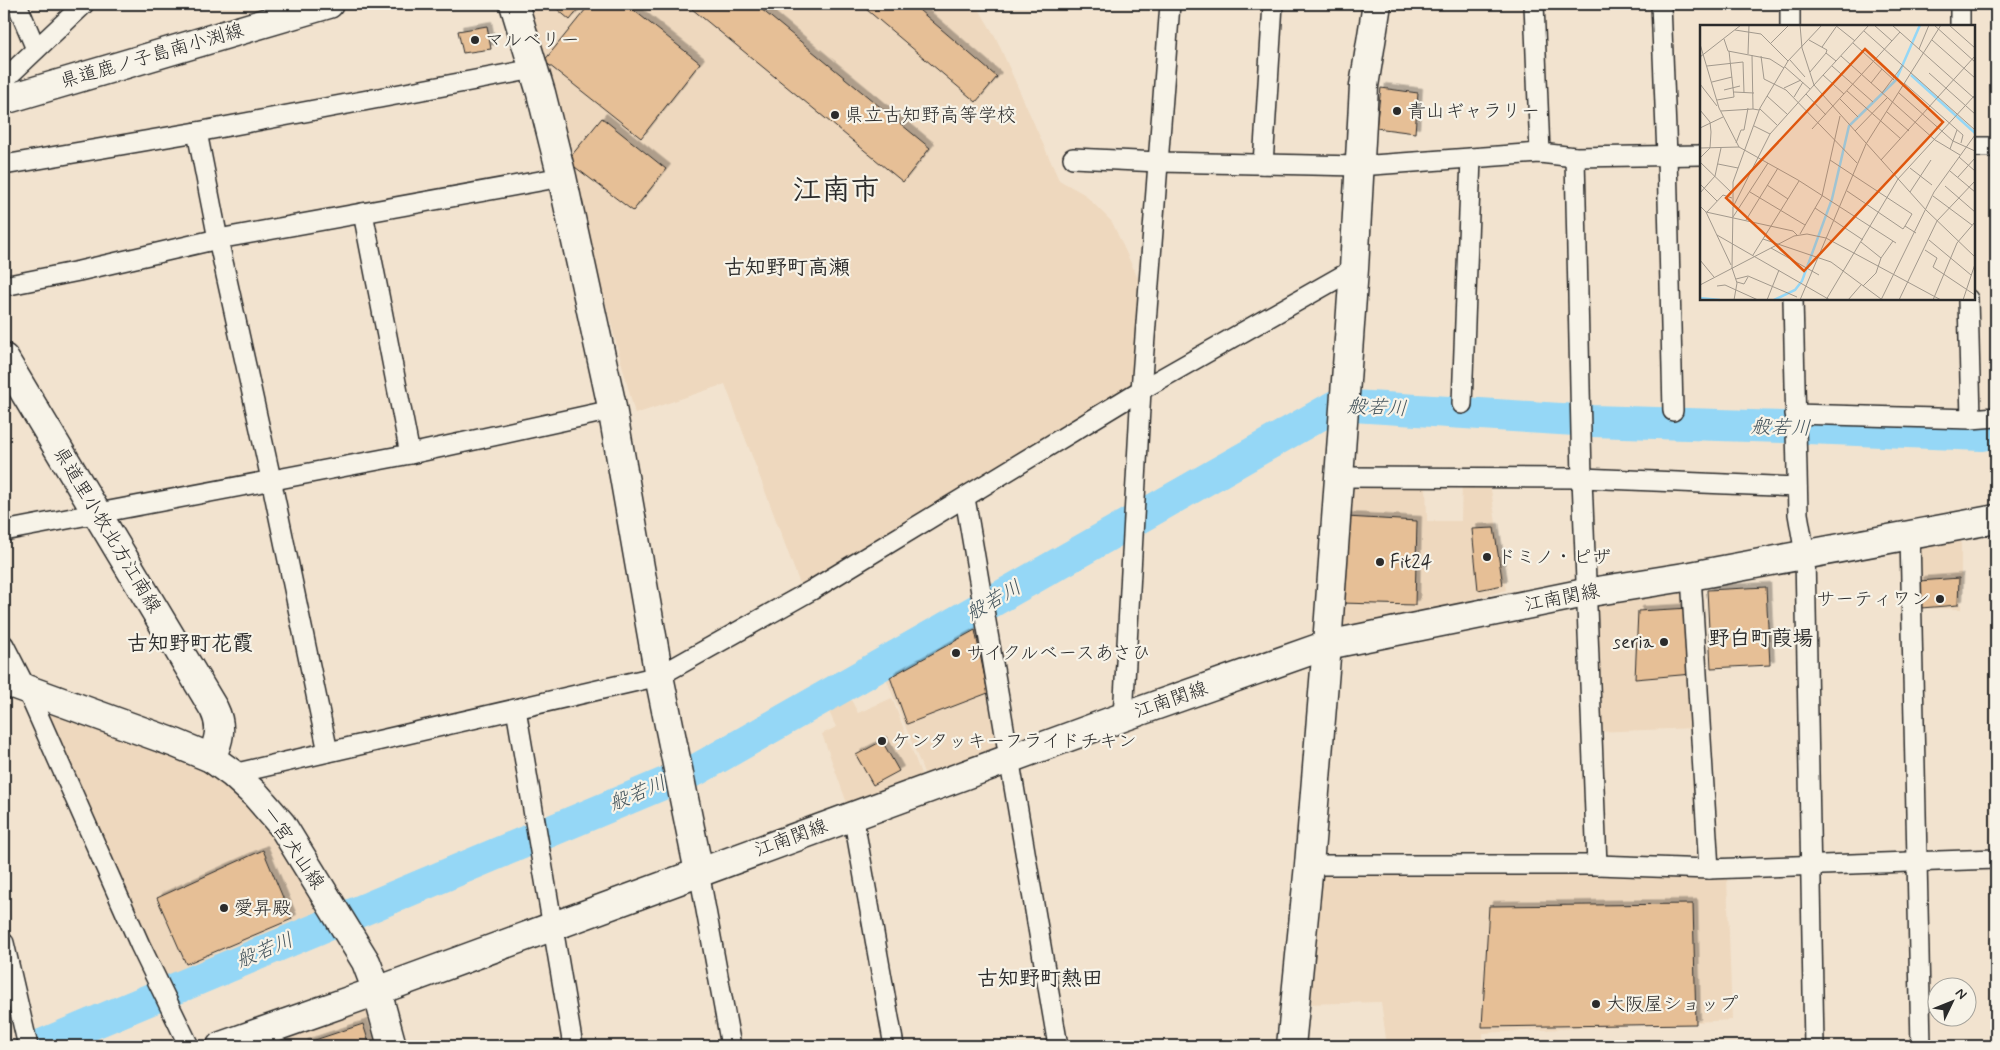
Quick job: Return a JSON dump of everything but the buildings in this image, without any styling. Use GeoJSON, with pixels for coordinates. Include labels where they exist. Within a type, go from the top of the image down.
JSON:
{"type":"FeatureCollection","features":[{"type":"Feature","properties":{"kind":"main road","name":"県道鹿ノ子島南小渕線"},"geometry":{"type":"LineString","coordinates":[[4,100],[329,4]]}},
{"type":"Feature","properties":{"kind":"main road"},"geometry":{"type":"LineString","coordinates":[[514,4],[534,68],[562,177],[612,410],[659,676],[699,872]]}},
{"type":"Feature","properties":{"kind":"main road"},"geometry":{"type":"LineString","coordinates":[[1291,1046],[1309,865],[1327,645],[1354,269],[1364,86],[1377,4]]}},
{"type":"Feature","properties":{"kind":"main road","name":"県道里小牧北方江南線"},"geometry":{"type":"LineString","coordinates":[[4,358],[219,718],[220,731],[218,742],[211,758]]}},
{"type":"Feature","properties":{"kind":"main road","name":"江南関線"},"geometry":{"type":"LineString","coordinates":[[221,1046],[377,991],[1123,717],[1327,645],[1585,593],[1691,576],[1996,519]]}},
{"type":"Feature","properties":{"kind":"main road","name":"一宮犬山線"},"geometry":{"type":"LineString","coordinates":[[15,685],[211,758],[234,774],[256,795],[282,825],[366,962],[377,991],[392,1046]]}},
{"type":"Feature","properties":{"kind":"street"},"geometry":{"type":"LineString","coordinates":[[18,4],[36,48]]}},
{"type":"Feature","properties":{"kind":"street"},"geometry":{"type":"LineString","coordinates":[[1123,717],[1142,390],[1170,4]]}},
{"type":"Feature","properties":{"kind":"street"},"geometry":{"type":"LineString","coordinates":[[1264,164],[1273,4]]}},
{"type":"Feature","properties":{"kind":"street"},"geometry":{"type":"LineString","coordinates":[[1534,4],[1540,153]]}},
{"type":"Feature","properties":{"kind":"street"},"geometry":{"type":"LineString","coordinates":[[1661,4],[1667,156],[1673,411]]}},
{"type":"Feature","properties":{"kind":"street"},"geometry":{"type":"LineString","coordinates":[[1790,4],[1790,25]]}},
{"type":"Feature","properties":{"kind":"street"},"geometry":{"type":"LineString","coordinates":[[1960,4],[1960,25]]}},
{"type":"Feature","properties":{"kind":"street"},"geometry":{"type":"LineString","coordinates":[[4,80],[77,7]]}},
{"type":"Feature","properties":{"kind":"street"},"geometry":{"type":"LineString","coordinates":[[4,165],[197,132],[534,68]]}},
{"type":"Feature","properties":{"kind":"street"},"geometry":{"type":"LineString","coordinates":[[197,132],[218,239],[271,479],[328,752]]}},
{"type":"Feature","properties":{"kind":"street"},"geometry":{"type":"LineString","coordinates":[[1975,147],[1996,147]]}},
{"type":"Feature","properties":{"kind":"street"},"geometry":{"type":"LineString","coordinates":[[1072,158],[1159,162],[1360,166],[1540,153],[1575,157],[1700,155]]}},
{"type":"Feature","properties":{"kind":"street"},"geometry":{"type":"LineString","coordinates":[[1575,157],[1585,593],[1597,865]]}},
{"type":"Feature","properties":{"kind":"street"},"geometry":{"type":"LineString","coordinates":[[1462,404],[1471,158]]}},
{"type":"Feature","properties":{"kind":"street"},"geometry":{"type":"LineString","coordinates":[[4,286],[218,239],[562,177]]}},
{"type":"Feature","properties":{"kind":"street"},"geometry":{"type":"LineString","coordinates":[[363,213],[410,454]]}},
{"type":"Feature","properties":{"kind":"street"},"geometry":{"type":"LineString","coordinates":[[234,774],[659,676],[812,590],[1142,390],[1354,269]]}},
{"type":"Feature","properties":{"kind":"street"},"geometry":{"type":"LineString","coordinates":[[1793,300],[1798,514],[1805,554],[1814,1046]]}},
{"type":"Feature","properties":{"kind":"street"},"geometry":{"type":"LineString","coordinates":[[1968,300],[1971,419]]}},
{"type":"Feature","properties":{"kind":"street"},"geometry":{"type":"LineString","coordinates":[[4,531],[410,454],[612,410]]}},
{"type":"Feature","properties":{"kind":"street"},"geometry":{"type":"LineString","coordinates":[[1795,414],[1971,419],[1996,417]]}},
{"type":"Feature","properties":{"kind":"street"},"geometry":{"type":"LineString","coordinates":[[1338,477],[1582,478],[1797,487]]}},
{"type":"Feature","properties":{"kind":"street"},"geometry":{"type":"LineString","coordinates":[[965,498],[1058,1046]]}},
{"type":"Feature","properties":{"kind":"street"},"geometry":{"type":"LineString","coordinates":[[1910,535],[1921,1046]]}},
{"type":"Feature","properties":{"kind":"street"},"geometry":{"type":"LineString","coordinates":[[1691,576],[1709,868]]}},
{"type":"Feature","properties":{"kind":"street"},"geometry":{"type":"LineString","coordinates":[[4,645],[15,685],[189,1046]]}},
{"type":"Feature","properties":{"kind":"street"},"geometry":{"type":"LineString","coordinates":[[516,709],[573,1046]]}},
{"type":"Feature","properties":{"kind":"street"},"geometry":{"type":"LineString","coordinates":[[853,815],[894,1046]]}},
{"type":"Feature","properties":{"kind":"street"},"geometry":{"type":"LineString","coordinates":[[1309,865],[1597,865],[1709,868],[1996,859]]}},
{"type":"Feature","properties":{"kind":"street"},"geometry":{"type":"LineString","coordinates":[[699,872],[731,1046]]}},
{"type":"Feature","properties":{"kind":"street"},"geometry":{"type":"LineString","coordinates":[[4,943],[28,1046]]}},
{"type":"Feature","properties":{"kind":"shaded area"},"geometry":{"type":"Polygon","coordinates":[[[522,4],[976,4],[996,38],[1059,180],[1084,194],[1112,222],[1142,287],[1135,385],[801,587],[725,384],[635,414],[572,176],[522,4]]]}},
{"type":"Feature","properties":{"kind":"shaded area"},"geometry":{"type":"Polygon","coordinates":[[[1345,480],[1426,483],[1427,521],[1461,521],[1462,482],[1490,483],[1506,590],[1331,638],[1345,480]]]}},
{"type":"Feature","properties":{"kind":"shaded area"},"geometry":{"type":"Polygon","coordinates":[[[1961,529],[1961,609],[1916,608],[1915,539],[1961,529]]]}},
{"type":"Feature","properties":{"kind":"shaded area"},"geometry":{"type":"Polygon","coordinates":[[[1687,580],[1695,728],[1595,732],[1589,597],[1687,580]]]}},
{"type":"Feature","properties":{"kind":"shaded area"},"geometry":{"type":"Polygon","coordinates":[[[980,619],[1002,752],[927,780],[884,673],[980,619]]]}},
{"type":"Feature","properties":{"kind":"shaded area"},"geometry":{"type":"Polygon","coordinates":[[[847,692],[858,713],[892,698],[923,779],[848,806],[822,734],[836,727],[825,703],[847,692]]]}},
{"type":"Feature","properties":{"kind":"shaded area"},"geometry":{"type":"Polygon","coordinates":[[[43,703],[206,764],[256,801],[334,917],[166,985],[43,703]]]}},
{"type":"Feature","properties":{"kind":"shaded area"},"geometry":{"type":"Polygon","coordinates":[[[1316,871],[1727,877],[1732,1020],[1483,1033],[1483,1046],[1387,1046],[1381,1002],[1303,1004],[1316,871]]]}},
{"type":"Feature","properties":{"kind":"shaded area"},"geometry":{"type":"Polygon","coordinates":[[[373,999],[385,1046],[285,1046],[281,1032],[373,999]]]}},
{"type":"Feature","properties":{"kind":"waterway","name":"般若川"},"geometry":{"type":"LineString","coordinates":[[39,1046],[696,770],[1337,405],[1592,421],[1982,435],[1996,432]]}},
{"type":"Feature","properties":{"kind":"place","name":"マルベリー"},"geometry":{"type":"Point","coordinates":[475,40]}},
{"type":"Feature","properties":{"kind":"place","name":"青山ギャラリー"},"geometry":{"type":"Point","coordinates":[1397,111]}},
{"type":"Feature","properties":{"kind":"place","name":"県立古知野高等学校"},"geometry":{"type":"Point","coordinates":[835,115]}},
{"type":"Feature","properties":{"kind":"place","name":"ドミノ・ピザ"},"geometry":{"type":"Point","coordinates":[1487,557]}},
{"type":"Feature","properties":{"kind":"place","name":"Fit24"},"geometry":{"type":"Point","coordinates":[1380,562]}},
{"type":"Feature","properties":{"kind":"place","name":"サーティワン"},"geometry":{"type":"Point","coordinates":[1940,599]}},
{"type":"Feature","properties":{"kind":"place","name":"seria"},"geometry":{"type":"Point","coordinates":[1664,642]}},
{"type":"Feature","properties":{"kind":"place","name":"サイクルベースあさひ"},"geometry":{"type":"Point","coordinates":[956,653]}},
{"type":"Feature","properties":{"kind":"place","name":"ケンタッキーフライドチキン"},"geometry":{"type":"Point","coordinates":[882,741]}},
{"type":"Feature","properties":{"kind":"place","name":"愛昇殿"},"geometry":{"type":"Point","coordinates":[224,908]}},
{"type":"Feature","properties":{"kind":"place","name":"大阪屋ショップ"},"geometry":{"type":"Point","coordinates":[1596,1004]}},
{"type":"Feature","properties":{"kind":"district","name":"江南市"},"geometry":{"type":"Point","coordinates":[836,191]}},
{"type":"Feature","properties":{"kind":"district","name":"古知野町高瀬"},"geometry":{"type":"Point","coordinates":[787,268]}},
{"type":"Feature","properties":{"kind":"district","name":"野白町葭場"},"geometry":{"type":"Point","coordinates":[1761,639]}},
{"type":"Feature","properties":{"kind":"district","name":"古知野町花霞"},"geometry":{"type":"Point","coordinates":[190,644]}},
{"type":"Feature","properties":{"kind":"district","name":"古知野町熱田"},"geometry":{"type":"Point","coordinates":[1040,979]}}]}
